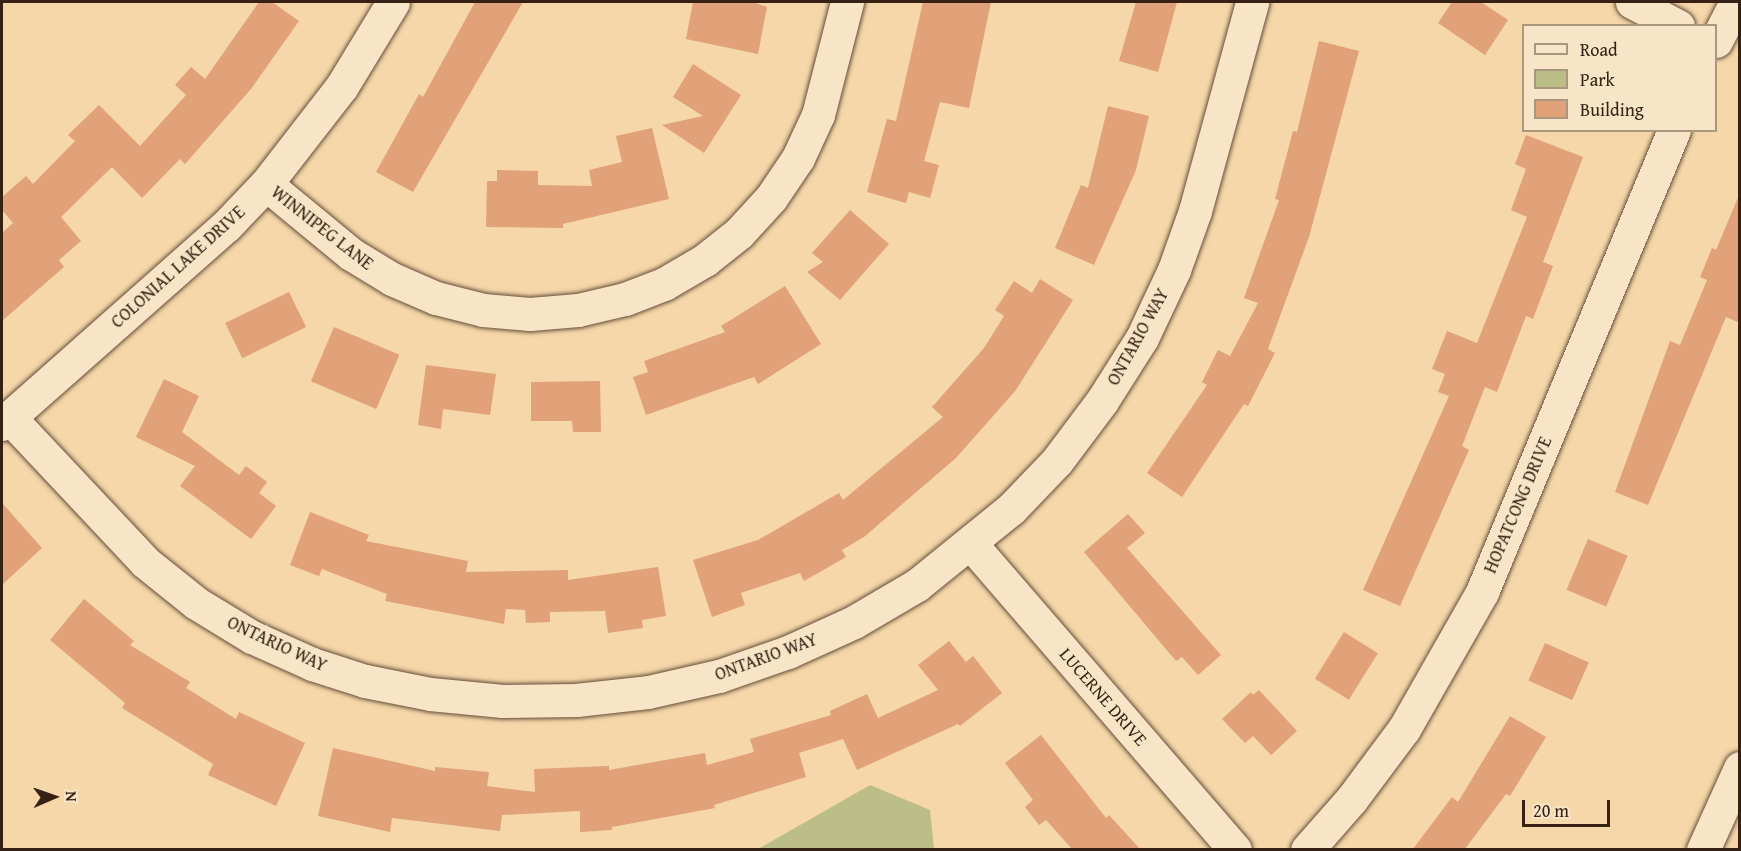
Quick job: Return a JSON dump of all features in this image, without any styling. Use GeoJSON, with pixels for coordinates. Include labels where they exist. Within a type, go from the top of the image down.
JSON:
{"type":"FeatureCollection","features":[{"type":"Feature","properties":{"kind":"street","name":"COLONIAL LAKE DRIVE"},"geometry":{"type":"LineString","coordinates":[[5,421],[226,226],[266,184],[342,86],[393,2]]}},
{"type":"Feature","properties":{"kind":"street","name":"WINNIPEG LANE"},"geometry":{"type":"LineString","coordinates":[[266,184],[351,254],[392,279],[436,298],[483,310],[530,314],[578,310],[625,299],[664,284],[705,260],[739,233],[771,198],[798,158],[818,115],[847,2]]}},
{"type":"Feature","properties":{"kind":"street","name":"ONTARIO WAY"},"geometry":{"type":"LineString","coordinates":[[5,421],[145,562],[196,603],[252,637],[312,664],[365,681],[430,694],[503,701],[576,700],[648,692],[719,676],[788,652],[854,622],[917,585],[971,544],[1057,461],[1102,401],[1142,338],[1174,270],[1195,211],[1251,2]]}},
{"type":"Feature","properties":{"kind":"street"},"geometry":{"type":"LineString","coordinates":[[1632,2],[1674,24]]}},
{"type":"Feature","properties":{"kind":"street"},"geometry":{"type":"LineString","coordinates":[[1717,39],[1736,2]]}},
{"type":"Feature","properties":{"kind":"street","name":"HOPATCONG DRIVE"},"geometry":{"type":"LineString","coordinates":[[1307,849],[1351,800],[1404,729],[1482,592],[1673,132]]}},
{"type":"Feature","properties":{"kind":"street","name":"LUCERNE DRIVE"},"geometry":{"type":"LineString","coordinates":[[971,544],[1235,849]]}},
{"type":"Feature","properties":{"kind":"street"},"geometry":{"type":"LineString","coordinates":[[1703,849],[1740,768]]}},
{"type":"Feature","properties":{"kind":"green space"},"geometry":{"type":"Polygon","coordinates":[[[870,785],[930,810],[934,849],[758,849],[870,785]]]}},
{"type":"Feature","properties":{"kind":"building"},"geometry":{"type":"Polygon","coordinates":[[[259,2],[272,2],[299,21],[251,89],[185,164],[180,159],[142,198],[112,167],[61,217],[81,241],[59,260],[64,267],[2,321],[2,233],[13,223],[2,210],[2,197],[26,176],[33,184],[75,141],[68,135],[99,105],[140,146],[186,95],[175,85],[191,67],[205,79],[259,2]]]}},
{"type":"Feature","properties":{"kind":"building"},"geometry":{"type":"Polygon","coordinates":[[[475,2],[523,2],[413,192],[376,172],[419,94],[423,97],[475,2]]]}},
{"type":"Feature","properties":{"kind":"building"},"geometry":{"type":"Polygon","coordinates":[[[693,2],[753,2],[767,7],[758,54],[686,39],[693,2]]]}},
{"type":"Feature","properties":{"kind":"building"},"geometry":{"type":"Polygon","coordinates":[[[923,2],[991,2],[969,108],[940,102],[924,161],[939,165],[930,198],[909,192],[906,203],[867,192],[887,119],[896,121],[923,2]]]}},
{"type":"Feature","properties":{"kind":"building"},"geometry":{"type":"Polygon","coordinates":[[[1136,2],[1177,2],[1158,72],[1119,61],[1136,2]]]}},
{"type":"Feature","properties":{"kind":"building"},"geometry":{"type":"Polygon","coordinates":[[[1452,2],[1481,2],[1508,20],[1485,55],[1438,23],[1452,2]]]}},
{"type":"Feature","properties":{"kind":"building"},"geometry":{"type":"Polygon","coordinates":[[[1319,41],[1359,51],[1309,237],[1268,349],[1275,353],[1248,406],[1244,404],[1182,497],[1147,473],[1207,385],[1202,382],[1218,350],[1230,356],[1258,303],[1244,298],[1279,200],[1275,199],[1293,131],[1297,132],[1319,41]]]}},
{"type":"Feature","properties":{"kind":"building"},"geometry":{"type":"Polygon","coordinates":[[[693,64],[741,95],[704,153],[662,125],[703,116],[673,97],[693,64]]]}},
{"type":"Feature","properties":{"kind":"building"},"geometry":{"type":"Polygon","coordinates":[[[1108,106],[1149,116],[1136,170],[1094,265],[1055,248],[1081,185],[1088,188],[1108,106]]]}},
{"type":"Feature","properties":{"kind":"building"},"geometry":{"type":"Polygon","coordinates":[[[652,128],[669,199],[563,224],[563,228],[486,227],[487,181],[497,181],[497,170],[538,171],[538,185],[592,186],[589,170],[622,162],[616,136],[652,128]]]}},
{"type":"Feature","properties":{"kind":"building"},"geometry":{"type":"Polygon","coordinates":[[[1526,135],[1583,157],[1543,262],[1553,266],[1533,319],[1526,316],[1497,392],[1485,387],[1462,446],[1469,450],[1400,606],[1363,590],[1449,396],[1438,392],[1445,374],[1432,369],[1447,331],[1477,343],[1527,217],[1511,210],[1526,169],[1515,164],[1526,135]]]}},
{"type":"Feature","properties":{"kind":"building"},"geometry":{"type":"Polygon","coordinates":[[[1739,195],[1740,323],[1726,317],[1648,505],[1615,492],[1670,341],[1680,345],[1707,280],[1700,277],[1712,248],[1716,250],[1739,195]]]}},
{"type":"Feature","properties":{"kind":"building"},"geometry":{"type":"Polygon","coordinates":[[[850,210],[889,244],[840,300],[807,272],[823,262],[812,253],[850,210]]]}},
{"type":"Feature","properties":{"kind":"building"},"geometry":{"type":"Polygon","coordinates":[[[1040,279],[1073,300],[1016,390],[956,458],[864,537],[842,550],[846,557],[804,581],[800,573],[741,593],[745,605],[712,617],[693,560],[758,540],[839,493],[843,500],[943,417],[932,407],[984,348],[1004,316],[995,310],[1014,281],[1032,293],[1040,279]]]}},
{"type":"Feature","properties":{"kind":"building"},"geometry":{"type":"Polygon","coordinates":[[[785,286],[821,344],[758,384],[754,377],[646,415],[633,377],[648,372],[644,361],[725,332],[721,326],[785,286]]]}},
{"type":"Feature","properties":{"kind":"building"},"geometry":{"type":"Polygon","coordinates":[[[289,292],[306,327],[242,358],[225,323],[289,292]]]}},
{"type":"Feature","properties":{"kind":"building"},"geometry":{"type":"Polygon","coordinates":[[[334,327],[399,355],[376,409],[311,381],[334,327]]]}},
{"type":"Feature","properties":{"kind":"building"},"geometry":{"type":"Polygon","coordinates":[[[426,365],[496,374],[490,415],[443,409],[441,429],[418,425],[426,365]]]}},
{"type":"Feature","properties":{"kind":"building"},"geometry":{"type":"Polygon","coordinates":[[[164,379],[199,396],[182,432],[239,475],[246,466],[267,482],[259,493],[276,506],[251,539],[180,486],[195,466],[136,437],[164,379]]]}},
{"type":"Feature","properties":{"kind":"building"},"geometry":{"type":"Polygon","coordinates":[[[600,381],[601,432],[573,432],[572,421],[531,421],[531,382],[600,381]]]}},
{"type":"Feature","properties":{"kind":"building"},"geometry":{"type":"Polygon","coordinates":[[[2,503],[42,548],[2,585],[2,503]]]}},
{"type":"Feature","properties":{"kind":"building"},"geometry":{"type":"Polygon","coordinates":[[[310,512],[369,535],[366,541],[468,561],[466,572],[568,570],[568,580],[658,567],[666,616],[642,620],[643,628],[608,633],[605,611],[550,612],[550,622],[526,623],[525,610],[506,609],[504,624],[385,601],[387,594],[322,569],[319,576],[290,565],[310,512]]]}},
{"type":"Feature","properties":{"kind":"building"},"geometry":{"type":"Polygon","coordinates":[[[1128,514],[1145,533],[1127,548],[1221,655],[1198,675],[1182,657],[1176,661],[1084,552],[1128,514]]]}},
{"type":"Feature","properties":{"kind":"building"},"geometry":{"type":"Polygon","coordinates":[[[1588,539],[1628,556],[1606,606],[1567,590],[1588,539]]]}},
{"type":"Feature","properties":{"kind":"building"},"geometry":{"type":"Polygon","coordinates":[[[84,599],[134,641],[130,645],[190,682],[186,688],[236,719],[239,712],[305,743],[276,806],[208,775],[213,764],[122,708],[125,703],[50,640],[84,599]]]}},
{"type":"Feature","properties":{"kind":"building"},"geometry":{"type":"Polygon","coordinates":[[[1344,632],[1378,653],[1349,700],[1315,679],[1344,632]]]}},
{"type":"Feature","properties":{"kind":"building"},"geometry":{"type":"Polygon","coordinates":[[[949,641],[966,662],[973,656],[1002,693],[960,726],[958,724],[857,770],[843,739],[799,753],[806,777],[714,805],[715,808],[612,827],[612,830],[580,832],[580,811],[502,815],[500,831],[392,818],[390,832],[318,816],[333,748],[435,771],[435,767],[489,772],[487,786],[535,792],[534,769],[609,766],[609,770],[705,753],[707,765],[754,752],[750,739],[831,715],[830,711],[867,694],[878,718],[938,690],[918,665],[949,641]]]}},
{"type":"Feature","properties":{"kind":"building"},"geometry":{"type":"Polygon","coordinates":[[[1545,643],[1589,663],[1572,700],[1528,680],[1545,643]]]}},
{"type":"Feature","properties":{"kind":"building"},"geometry":{"type":"Polygon","coordinates":[[[1259,690],[1297,731],[1271,755],[1253,736],[1245,743],[1222,719],[1251,692],[1253,695],[1259,690]]]}},
{"type":"Feature","properties":{"kind":"building"},"geometry":{"type":"Polygon","coordinates":[[[1510,716],[1546,737],[1510,796],[1506,794],[1465,849],[1413,849],[1452,797],[1458,802],[1510,716]]]}},
{"type":"Feature","properties":{"kind":"building"},"geometry":{"type":"Polygon","coordinates":[[[1041,735],[1106,818],[1109,815],[1140,849],[1072,849],[1046,820],[1039,825],[1025,807],[1033,800],[1005,763],[1041,735]]]}}]}
